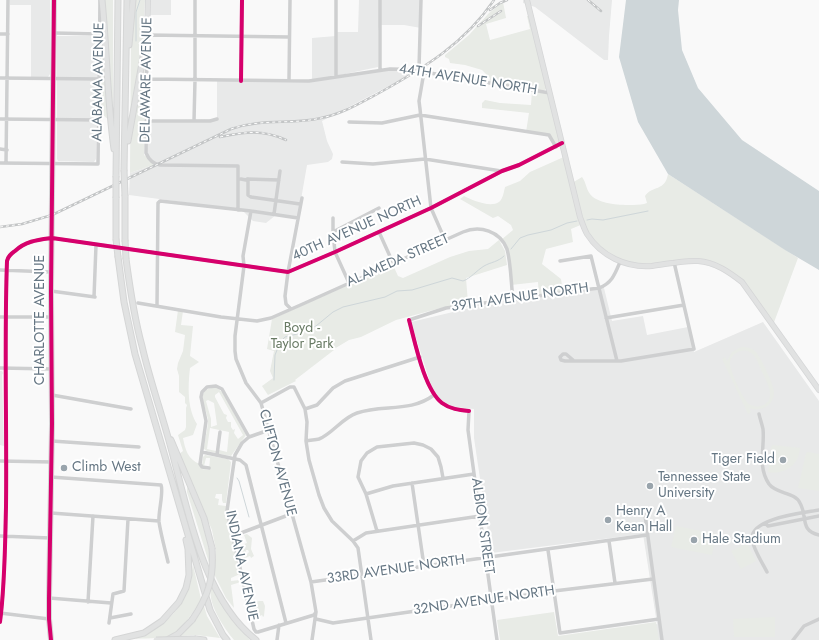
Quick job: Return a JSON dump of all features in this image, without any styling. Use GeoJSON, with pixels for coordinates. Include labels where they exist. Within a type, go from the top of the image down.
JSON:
{"type":"FeatureCollection","features":[{"type":"Feature","properties":{"kind":"highway"},"geometry":{"type":"LineString","coordinates":[[101,0],[106,40],[109,115],[116,168]]}},
{"type":"Feature","properties":{"kind":"highway"},"geometry":{"type":"LineString","coordinates":[[118,0],[116,239],[124,302],[135,354],[210,610],[227,640]]}},
{"type":"Feature","properties":{"kind":"highway"},"geometry":{"type":"LineString","coordinates":[[127,0],[124,170],[125,240],[132,304],[163,423],[206,569],[231,613],[247,633],[256,640]]}},
{"type":"Feature","properties":{"kind":"highway"},"geometry":{"type":"LineString","coordinates":[[126,63],[130,40],[133,0]]}},
{"type":"Feature","properties":{"kind":"highway"},"geometry":{"type":"LineString","coordinates":[[125,155],[147,34]]}},
{"type":"Feature","properties":{"kind":"highway"},"geometry":{"type":"LineString","coordinates":[[163,423],[204,518],[212,548],[213,567],[210,585],[202,605],[192,620],[178,634],[167,640]]}},
{"type":"Feature","properties":{"kind":"highway"},"geometry":{"type":"LineString","coordinates":[[114,640],[144,633],[162,621],[179,602],[186,588],[189,575],[188,549],[178,500]]}},
{"type":"Feature","properties":{"kind":"highway"},"geometry":{"type":"LineString","coordinates":[[156,640],[204,640]]}},
{"type":"Feature","properties":{"kind":"main road","name":"CHARLOTTE AVENUE"},"geometry":{"type":"LineString","coordinates":[[51,640],[49,598],[52,462],[51,272],[54,0]]}},
{"type":"Feature","properties":{"kind":"main road","name":"DELAWARE AVENUE"},"geometry":{"type":"LineString","coordinates":[[147,34],[148,0]]}},
{"type":"Feature","properties":{"kind":"main road"},"geometry":{"type":"LineString","coordinates":[[526,0],[580,217],[587,233],[598,248],[620,262],[642,266],[674,262],[700,261],[729,272],[742,282],[819,390]]}},
{"type":"Feature","properties":{"kind":"street"},"geometry":{"type":"LineString","coordinates":[[6,163],[8,0]]}},
{"type":"Feature","properties":{"kind":"street","name":"ALABAMA AVENUE"},"geometry":{"type":"LineString","coordinates":[[53,164],[98,164],[99,34],[101,0]]}},
{"type":"Feature","properties":{"kind":"street"},"geometry":{"type":"LineString","coordinates":[[194,121],[195,0]]}},
{"type":"Feature","properties":{"kind":"street"},"geometry":{"type":"LineString","coordinates":[[241,81],[242,0]]}},
{"type":"Feature","properties":{"kind":"street"},"geometry":{"type":"LineString","coordinates":[[289,80],[290,0]]}},
{"type":"Feature","properties":{"kind":"street"},"geometry":{"type":"LineString","coordinates":[[336,0],[336,77]]}},
{"type":"Feature","properties":{"kind":"street"},"geometry":{"type":"LineString","coordinates":[[380,0],[380,70]]}},
{"type":"Feature","properties":{"kind":"street"},"geometry":{"type":"LineString","coordinates":[[418,70],[421,0]]}},
{"type":"Feature","properties":{"kind":"street"},"geometry":{"type":"LineString","coordinates":[[54,33],[99,34]]}},
{"type":"Feature","properties":{"kind":"street"},"geometry":{"type":"LineString","coordinates":[[0,34],[8,34]]}},
{"type":"Feature","properties":{"kind":"street"},"geometry":{"type":"LineString","coordinates":[[147,34],[195,36],[289,36]]}},
{"type":"Feature","properties":{"kind":"street","name":"DELAWARE AVENUE"},"geometry":{"type":"LineString","coordinates":[[147,34],[146,153],[151,161],[160,165],[238,166],[239,179]]}},
{"type":"Feature","properties":{"kind":"street","name":"44TH AVENUE NORTH"},"geometry":{"type":"LineString","coordinates":[[147,79],[309,81],[390,68],[418,70],[550,93]]}},
{"type":"Feature","properties":{"kind":"street"},"geometry":{"type":"LineString","coordinates":[[424,72],[419,101],[431,208],[445,240]]}},
{"type":"Feature","properties":{"kind":"street"},"geometry":{"type":"LineString","coordinates":[[0,78],[99,79]]}},
{"type":"Feature","properties":{"kind":"street"},"geometry":{"type":"LineString","coordinates":[[349,122],[382,123],[420,115],[549,136],[556,147]]}},
{"type":"Feature","properties":{"kind":"street"},"geometry":{"type":"LineString","coordinates":[[0,119],[99,120]]}},
{"type":"Feature","properties":{"kind":"street"},"geometry":{"type":"LineString","coordinates":[[146,121],[210,121],[217,119]]}},
{"type":"Feature","properties":{"kind":"street","name":"40TH AVENUE NORTH"},"geometry":{"type":"LineString","coordinates":[[0,622],[4,589],[7,461],[7,270],[8,258],[20,246],[35,240],[52,238],[288,272],[431,208],[502,171],[519,165],[562,143]]}},
{"type":"Feature","properties":{"kind":"street"},"geometry":{"type":"LineString","coordinates":[[0,149],[6,150]]}},
{"type":"Feature","properties":{"kind":"street"},"geometry":{"type":"LineString","coordinates":[[342,162],[373,164],[425,159],[502,171]]}},
{"type":"Feature","properties":{"kind":"street"},"geometry":{"type":"LineString","coordinates":[[0,163],[53,164]]}},
{"type":"Feature","properties":{"kind":"street"},"geometry":{"type":"LineString","coordinates":[[274,214],[280,171]]}},
{"type":"Feature","properties":{"kind":"street"},"geometry":{"type":"LineString","coordinates":[[238,210],[239,179],[279,180]]}},
{"type":"Feature","properties":{"kind":"street"},"geometry":{"type":"LineString","coordinates":[[248,179],[248,195],[251,197],[300,204]]}},
{"type":"Feature","properties":{"kind":"street"},"geometry":{"type":"LineString","coordinates":[[291,309],[285,302],[288,272],[302,198]]}},
{"type":"Feature","properties":{"kind":"street"},"geometry":{"type":"LineString","coordinates":[[157,306],[158,203],[161,200],[298,218]]}},
{"type":"Feature","properties":{"kind":"street"},"geometry":{"type":"LineString","coordinates":[[333,232],[379,208]]}},
{"type":"Feature","properties":{"kind":"street"},"geometry":{"type":"LineString","coordinates":[[244,266],[243,256],[251,211]]}},
{"type":"Feature","properties":{"kind":"street"},"geometry":{"type":"LineString","coordinates":[[333,218],[335,252],[350,283]]}},
{"type":"Feature","properties":{"kind":"street","name":"ALAMEDA STREET"},"geometry":{"type":"LineString","coordinates":[[237,319],[258,322],[270,318],[473,229],[487,230],[497,236],[505,245],[508,255],[513,299]]}},
{"type":"Feature","properties":{"kind":"street"},"geometry":{"type":"LineString","coordinates":[[379,232],[393,263]]}},
{"type":"Feature","properties":{"kind":"street"},"geometry":{"type":"LineString","coordinates":[[51,291],[95,297],[96,245]]}},
{"type":"Feature","properties":{"kind":"street"},"geometry":{"type":"LineString","coordinates":[[560,261],[591,256],[617,361]]}},
{"type":"Feature","properties":{"kind":"street","name":"39TH AVENUE NORTH"},"geometry":{"type":"LineString","coordinates":[[420,357],[409,320],[446,308],[599,288],[606,285],[611,280],[620,262]]}},
{"type":"Feature","properties":{"kind":"street"},"geometry":{"type":"LineString","coordinates":[[573,360],[617,361],[694,348],[674,262]]}},
{"type":"Feature","properties":{"kind":"street","name":"CLIFTON AVENUE"},"geometry":{"type":"LineString","coordinates":[[244,266],[235,336],[236,359],[246,382],[261,403],[291,514],[312,582],[316,612],[312,640]]}},
{"type":"Feature","properties":{"kind":"street"},"geometry":{"type":"LineString","coordinates":[[0,270],[51,272]]}},
{"type":"Feature","properties":{"kind":"street"},"geometry":{"type":"LineString","coordinates":[[138,303],[237,319]]}},
{"type":"Feature","properties":{"kind":"street"},"geometry":{"type":"LineString","coordinates":[[606,318],[684,305]]}},
{"type":"Feature","properties":{"kind":"street"},"geometry":{"type":"LineString","coordinates":[[0,317],[51,317]]}},
{"type":"Feature","properties":{"kind":"street"},"geometry":{"type":"LineString","coordinates":[[305,409],[317,405],[333,388],[345,381],[420,357],[434,395],[423,403],[413,406],[370,410],[356,413],[345,419],[320,438],[306,441]]}},
{"type":"Feature","properties":{"kind":"street"},"geometry":{"type":"LineString","coordinates":[[0,368],[52,369]]}},
{"type":"Feature","properties":{"kind":"street"},"geometry":{"type":"LineString","coordinates":[[209,468],[200,465],[206,420],[200,398],[203,391],[208,386],[216,386],[222,389],[249,437],[269,430]]}},
{"type":"Feature","properties":{"kind":"street"},"geometry":{"type":"LineString","coordinates":[[261,403],[290,387],[294,387],[305,409],[307,422],[306,441],[318,495],[332,521],[354,541],[358,548],[371,640]]}},
{"type":"Feature","properties":{"kind":"street"},"geometry":{"type":"LineString","coordinates":[[52,395],[131,409]]}},
{"type":"Feature","properties":{"kind":"street","name":"ALBION STREET"},"geometry":{"type":"LineString","coordinates":[[434,395],[448,406],[469,411],[468,430],[497,640]]}},
{"type":"Feature","properties":{"kind":"street"},"geometry":{"type":"LineString","coordinates":[[759,414],[763,430],[762,460],[766,478],[770,485],[775,489],[799,501],[808,530],[819,535]]}},
{"type":"Feature","properties":{"kind":"street"},"geometry":{"type":"LineString","coordinates":[[216,455],[220,432]]}},
{"type":"Feature","properties":{"kind":"street","name":"INDIANA AVENUE"},"geometry":{"type":"LineString","coordinates":[[249,437],[239,447],[234,459],[227,510],[254,629],[258,632],[279,625]]}},
{"type":"Feature","properties":{"kind":"street"},"geometry":{"type":"LineString","coordinates":[[52,441],[139,447]]}},
{"type":"Feature","properties":{"kind":"street"},"geometry":{"type":"LineString","coordinates":[[377,531],[366,494],[358,477],[361,461],[367,453],[377,447],[414,443],[431,449],[438,457],[443,478]]}},
{"type":"Feature","properties":{"kind":"street"},"geometry":{"type":"LineString","coordinates":[[202,452],[241,461],[246,466],[286,623]]}},
{"type":"Feature","properties":{"kind":"street"},"geometry":{"type":"LineString","coordinates":[[0,461],[52,462]]}},
{"type":"Feature","properties":{"kind":"street"},"geometry":{"type":"LineString","coordinates":[[366,494],[393,486],[474,474]]}},
{"type":"Feature","properties":{"kind":"street"},"geometry":{"type":"LineString","coordinates":[[51,477],[161,485],[163,487],[160,502],[159,521],[168,562]]}},
{"type":"Feature","properties":{"kind":"street"},"geometry":{"type":"LineString","coordinates":[[412,483],[424,566]]}},
{"type":"Feature","properties":{"kind":"street"},"geometry":{"type":"LineString","coordinates":[[767,572],[753,544],[753,533],[757,527],[768,520],[819,510]]}},
{"type":"Feature","properties":{"kind":"street"},"geometry":{"type":"LineString","coordinates":[[51,513],[159,521]]}},
{"type":"Feature","properties":{"kind":"street"},"geometry":{"type":"LineString","coordinates":[[233,536],[291,514]]}},
{"type":"Feature","properties":{"kind":"street"},"geometry":{"type":"LineString","coordinates":[[645,515],[662,640]]}},
{"type":"Feature","properties":{"kind":"street"},"geometry":{"type":"LineString","coordinates":[[88,602],[93,516]]}},
{"type":"Feature","properties":{"kind":"street"},"geometry":{"type":"LineString","coordinates":[[354,541],[366,533],[480,516]]}},
{"type":"Feature","properties":{"kind":"street"},"geometry":{"type":"LineString","coordinates":[[765,523],[768,526],[819,516]]}},
{"type":"Feature","properties":{"kind":"street"},"geometry":{"type":"LineString","coordinates":[[109,623],[113,594],[124,591],[128,519]]}},
{"type":"Feature","properties":{"kind":"street"},"geometry":{"type":"LineString","coordinates":[[0,536],[50,538]]}},
{"type":"Feature","properties":{"kind":"street","name":"33RD AVENUE NORTH"},"geometry":{"type":"LineString","coordinates":[[312,582],[647,536]]}},
{"type":"Feature","properties":{"kind":"street"},"geometry":{"type":"LineString","coordinates":[[610,541],[615,583]]}},
{"type":"Feature","properties":{"kind":"street"},"geometry":{"type":"LineString","coordinates":[[548,550],[560,633],[659,619]]}},
{"type":"Feature","properties":{"kind":"street","name":"32ND AVENUE NORTH"},"geometry":{"type":"LineString","coordinates":[[316,619],[333,623],[554,591],[653,579]]}},
{"type":"Feature","properties":{"kind":"street"},"geometry":{"type":"LineString","coordinates":[[49,598],[111,603]]}},
{"type":"Feature","properties":{"kind":"street"},"geometry":{"type":"LineString","coordinates":[[277,640],[279,625],[314,615],[316,612]]}},
{"type":"Feature","properties":{"kind":"street"},"geometry":{"type":"LineString","coordinates":[[1,613],[49,619]]}},
{"type":"Feature","properties":{"kind":"street"},"geometry":{"type":"LineString","coordinates":[[110,618],[131,614]]}},
{"type":"Feature","properties":{"kind":"street"},"geometry":{"type":"LineString","coordinates":[[793,640],[802,628],[819,619]]}},
{"type":"Feature","properties":{"kind":"shaded area"},"geometry":{"type":"Polygon","coordinates":[[[10,0],[50,0],[50,74],[48,77],[31,77],[31,5],[10,5],[10,0]]]}},
{"type":"Feature","properties":{"kind":"shaded area"},"geometry":{"type":"Polygon","coordinates":[[[150,0],[171,0],[171,15],[150,15],[150,0]]]}},
{"type":"Feature","properties":{"kind":"shaded area"},"geometry":{"type":"Polygon","coordinates":[[[359,0],[422,0],[421,28],[404,25],[379,25],[378,67],[326,78],[390,69],[419,70],[322,121],[327,141],[333,154],[332,159],[328,162],[307,165],[298,217],[276,215],[266,223],[253,221],[242,210],[129,195],[130,173],[156,164],[146,153],[146,121],[217,119],[217,80],[312,80],[312,38],[336,36],[336,32],[358,32],[359,0]]]}},
{"type":"Feature","properties":{"kind":"shaded area"},"geometry":{"type":"Polygon","coordinates":[[[523,0],[612,0],[608,60],[604,60],[535,7],[523,3],[523,0]]]}},
{"type":"Feature","properties":{"kind":"shaded area"},"geometry":{"type":"Polygon","coordinates":[[[626,0],[679,0],[678,10],[682,50],[698,88],[742,140],[819,191],[819,270],[785,250],[668,174],[638,122],[619,57],[626,0]]]}},
{"type":"Feature","properties":{"kind":"shaded area"},"geometry":{"type":"Polygon","coordinates":[[[57,36],[98,37],[96,159],[94,162],[58,161],[57,159],[57,36]]]}},
{"type":"Feature","properties":{"kind":"shaded area","name":"Tennessee State University"},"geometry":{"type":"Polygon","coordinates":[[[604,288],[612,321],[643,316],[647,335],[688,327],[694,352],[763,322],[819,401],[819,640],[566,640],[565,637],[657,624],[643,534],[491,553],[474,438],[474,409],[455,407],[447,404],[439,398],[431,385],[411,322],[474,307],[604,288]]]}},
{"type":"Feature","properties":{"kind":"shaded area"},"geometry":{"type":"Polygon","coordinates":[[[0,371],[3,373],[4,446],[0,445],[0,371]]]}},
{"type":"Feature","properties":{"kind":"green space"},"geometry":{"type":"Polygon","coordinates":[[[102,0],[113,0],[113,124],[101,113],[102,0]]]}},
{"type":"Feature","properties":{"kind":"green space"},"geometry":{"type":"Polygon","coordinates":[[[135,0],[145,0],[143,33],[145,54],[144,155],[156,164],[130,173],[131,37],[135,0]]]}},
{"type":"Feature","properties":{"kind":"green space"},"geometry":{"type":"Polygon","coordinates":[[[503,2],[506,18],[486,24],[490,40],[530,29],[527,16],[530,16],[547,85],[546,89],[542,92],[550,93],[562,143],[556,147],[549,135],[526,132],[529,113],[482,108],[482,103],[485,100],[500,103],[531,105],[532,91],[489,84],[490,78],[482,70],[465,65],[450,63],[449,59],[445,57],[445,55],[469,35],[489,13],[503,2]]]}},
{"type":"Feature","properties":{"kind":"green space"},"geometry":{"type":"Polygon","coordinates":[[[566,156],[572,183],[582,177],[590,194],[600,201],[623,205],[638,205],[647,203],[645,196],[651,190],[661,186],[666,180],[668,174],[798,258],[773,325],[742,282],[729,272],[700,261],[653,266],[620,262],[598,248],[583,224],[571,229],[573,242],[546,249],[542,264],[561,279],[563,292],[539,296],[538,282],[511,285],[508,255],[501,240],[513,230],[511,225],[498,216],[493,218],[460,199],[464,196],[481,203],[495,204],[501,199],[505,187],[520,181],[530,172],[566,156]]]}},
{"type":"Feature","properties":{"kind":"green space","name":"Boyd - Taylor Park"},"geometry":{"type":"Polygon","coordinates":[[[499,240],[505,251],[507,265],[466,278],[468,303],[441,308],[396,320],[361,337],[349,340],[334,349],[295,380],[296,381],[268,395],[262,386],[273,378],[270,371],[274,351],[267,349],[272,319],[393,265],[398,276],[403,278],[450,257],[469,251],[488,249],[499,240]]]}},
{"type":"Feature","properties":{"kind":"green space"},"geometry":{"type":"Polygon","coordinates":[[[178,310],[183,311],[181,325],[193,326],[190,356],[199,362],[190,368],[190,404],[191,411],[197,424],[193,435],[183,438],[186,450],[193,460],[200,464],[202,469],[209,470],[210,458],[206,458],[204,466],[202,465],[203,457],[205,455],[228,459],[231,462],[226,503],[223,503],[222,494],[216,494],[215,498],[219,499],[218,505],[226,506],[226,513],[240,574],[231,578],[231,581],[240,580],[241,582],[231,585],[234,608],[226,598],[214,574],[216,550],[212,530],[179,454],[183,451],[178,435],[185,430],[186,427],[187,405],[185,403],[185,397],[179,392],[179,376],[177,369],[183,351],[185,335],[175,332],[178,310]]]}},
{"type":"Feature","properties":{"kind":"green space"},"geometry":{"type":"Polygon","coordinates":[[[741,347],[745,347],[753,350],[758,355],[770,378],[774,392],[772,401],[766,407],[758,409],[749,408],[751,412],[748,414],[722,359],[725,357],[727,361],[732,352],[741,347]],[[741,351],[731,358],[730,362],[730,366],[740,391],[746,401],[753,406],[761,406],[766,404],[769,400],[770,391],[758,362],[749,351],[741,351]]]}},
{"type":"Feature","properties":{"kind":"green space"},"geometry":{"type":"Polygon","coordinates":[[[216,387],[223,393],[246,435],[231,456],[219,454],[219,450],[227,452],[229,432],[210,428],[207,449],[216,451],[216,453],[204,449],[208,420],[203,395],[204,392],[216,387]],[[219,392],[215,395],[215,397],[224,414],[227,415],[226,418],[228,422],[231,422],[231,427],[233,430],[235,429],[234,433],[238,439],[243,435],[219,392]],[[208,400],[206,401],[211,419],[211,427],[217,425],[214,403],[208,400]]]}},
{"type":"Feature","properties":{"kind":"green space","name":"Tiger Field"},"geometry":{"type":"Polygon","coordinates":[[[773,445],[800,448],[797,459],[790,468],[780,472],[768,472],[771,447],[773,445]]]}},
{"type":"Feature","properties":{"kind":"green space"},"geometry":{"type":"Polygon","coordinates":[[[806,453],[819,454],[819,491],[798,488],[806,453]]]}},
{"type":"Feature","properties":{"kind":"green space"},"geometry":{"type":"Polygon","coordinates":[[[187,487],[200,515],[207,535],[210,566],[187,492],[187,487]]]}},
{"type":"Feature","properties":{"kind":"green space","name":"Hale Stadium"},"geometry":{"type":"Polygon","coordinates":[[[676,526],[716,534],[712,555],[671,547],[676,526]]]}},
{"type":"Feature","properties":{"kind":"green space"},"geometry":{"type":"Polygon","coordinates":[[[247,534],[252,538],[251,549],[254,556],[240,560],[239,556],[246,555],[249,552],[246,550],[246,552],[239,555],[235,547],[247,543],[244,535],[247,534]]]}},
{"type":"Feature","properties":{"kind":"green space"},"geometry":{"type":"Polygon","coordinates":[[[747,543],[756,561],[741,569],[731,551],[747,543]]]}},
{"type":"Feature","properties":{"kind":"green space"},"geometry":{"type":"Polygon","coordinates":[[[193,565],[201,599],[187,620],[178,630],[168,636],[134,639],[154,630],[177,610],[187,591],[193,565]]]}},
{"type":"Feature","properties":{"kind":"green space"},"geometry":{"type":"Polygon","coordinates":[[[211,587],[228,615],[250,640],[234,640],[230,635],[214,608],[210,593],[211,587]]]}},
{"type":"Feature","properties":{"kind":"green space"},"geometry":{"type":"Polygon","coordinates":[[[263,601],[265,606],[264,616],[263,617],[262,615],[253,619],[253,612],[250,604],[263,601]]]}},
{"type":"Feature","properties":{"kind":"green space"},"geometry":{"type":"Polygon","coordinates":[[[204,606],[207,616],[220,638],[196,635],[178,636],[196,619],[204,606]]]}},
{"type":"Feature","properties":{"kind":"green space"},"geometry":{"type":"Polygon","coordinates":[[[554,612],[558,636],[656,622],[659,640],[500,640],[497,620],[554,612]]]}},
{"type":"Feature","properties":{"kind":"green space"},"geometry":{"type":"Polygon","coordinates":[[[775,617],[775,637],[734,637],[733,619],[775,617]]]}},
{"type":"Feature","properties":{"kind":"waterway"},"geometry":{"type":"LineString","coordinates":[[136,41],[136,12],[140,0]]}},
{"type":"Feature","properties":{"kind":"waterway"},"geometry":{"type":"LineString","coordinates":[[587,220],[603,220],[648,211]]}},
{"type":"Feature","properties":{"kind":"waterway"},"geometry":{"type":"LineString","coordinates":[[511,249],[520,238],[577,221]]}},
{"type":"Feature","properties":{"kind":"waterway"},"geometry":{"type":"LineString","coordinates":[[274,380],[275,355],[285,337],[301,333],[316,326],[333,312],[343,307],[385,297],[397,291],[412,290],[452,278],[463,281],[484,266],[499,260],[504,256]]}},
{"type":"Feature","properties":{"kind":"waterway"},"geometry":{"type":"LineString","coordinates":[[237,478],[249,517]]}},
{"type":"Feature","properties":{"kind":"railway"},"geometry":{"type":"LineString","coordinates":[[0,227],[22,224],[52,215],[231,129],[254,124],[310,120],[336,114],[351,108],[428,64],[457,42],[483,15],[494,0]]}},
{"type":"Feature","properties":{"kind":"railway"},"geometry":{"type":"LineString","coordinates":[[490,10],[507,0]]}},
{"type":"Feature","properties":{"kind":"railway"},"geometry":{"type":"LineString","coordinates":[[588,0],[601,11]]}},
{"type":"Feature","properties":{"kind":"railway"},"geometry":{"type":"LineString","coordinates":[[478,26],[501,11]]}},
{"type":"Feature","properties":{"kind":"railway"},"geometry":{"type":"LineString","coordinates":[[220,137],[253,132],[269,134],[286,140]]}},
{"type":"Feature","properties":{"kind":"cycle path"},"geometry":{"type":"LineString","coordinates":[[51,640],[49,598],[52,424],[51,291],[54,0]]}},
{"type":"Feature","properties":{"kind":"cycle path"},"geometry":{"type":"LineString","coordinates":[[241,81],[242,0]]}},
{"type":"Feature","properties":{"kind":"cycle path"},"geometry":{"type":"LineString","coordinates":[[0,622],[4,579],[6,507],[7,261],[11,254],[28,243],[52,238],[288,272],[431,208],[502,171],[519,165],[562,143]]}},
{"type":"Feature","properties":{"kind":"cycle path"},"geometry":{"type":"LineString","coordinates":[[409,320],[417,352],[430,387],[442,403],[448,407],[469,411]]}},
{"type":"Feature","properties":{"kind":"place","name":"Tiger Field"},"geometry":{"type":"Point","coordinates":[783,460]}},
{"type":"Feature","properties":{"kind":"place","name":"Climb West"},"geometry":{"type":"Point","coordinates":[64,468]}},
{"type":"Feature","properties":{"kind":"place","name":"Tennessee State University"},"geometry":{"type":"Point","coordinates":[650,486]}},
{"type":"Feature","properties":{"kind":"place","name":"Henry A Kean Hall"},"geometry":{"type":"Point","coordinates":[608,520]}},
{"type":"Feature","properties":{"kind":"place","name":"Hale Stadium"},"geometry":{"type":"Point","coordinates":[694,540]}}]}
